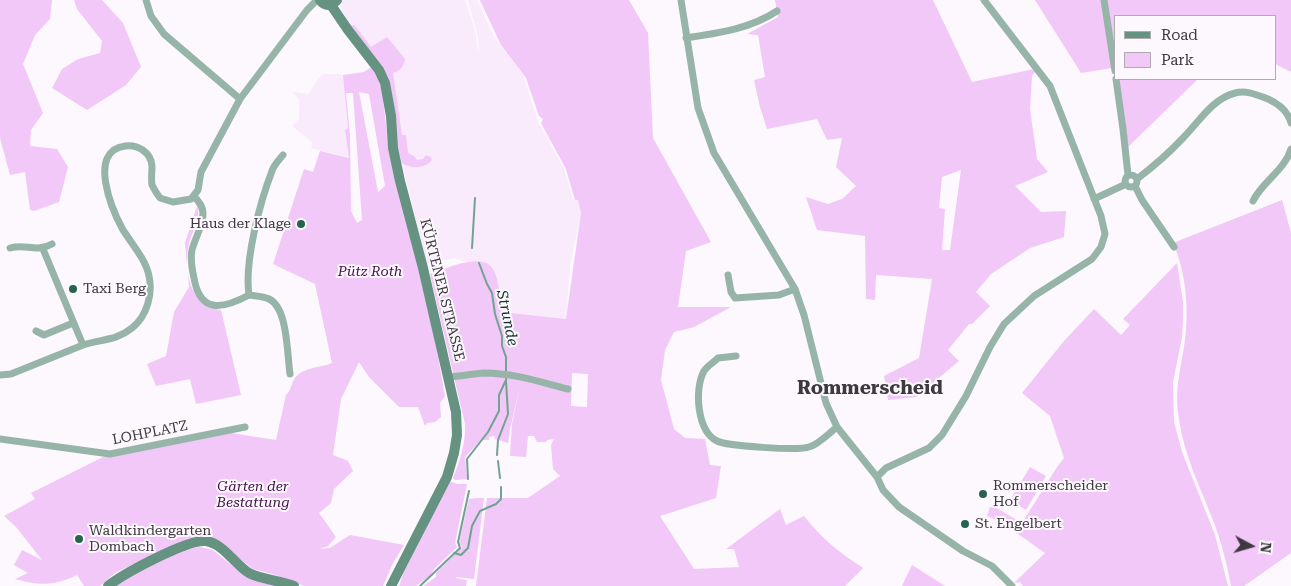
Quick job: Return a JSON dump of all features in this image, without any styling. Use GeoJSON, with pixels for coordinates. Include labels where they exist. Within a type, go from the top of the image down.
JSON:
{"type":"FeatureCollection","features":[{"type":"Feature","properties":{"kind":"main road"},"geometry":{"type":"LineString","coordinates":[[318,0],[324,4],[334,2]]}},
{"type":"Feature","properties":{"kind":"main road","name":"KÜRTENER STRASSE"},"geometry":{"type":"LineString","coordinates":[[334,2],[348,30],[379,70],[385,83],[390,108],[393,148],[400,181],[423,268],[456,412],[457,435],[454,454],[446,478],[391,586]]}},
{"type":"Feature","properties":{"kind":"main road"},"geometry":{"type":"LineString","coordinates":[[108,586],[119,577],[168,553],[192,543],[207,541],[216,545],[249,572],[294,586]]}},
{"type":"Feature","properties":{"kind":"street"},"geometry":{"type":"LineString","coordinates":[[146,0],[151,16],[164,34],[240,99]]}},
{"type":"Feature","properties":{"kind":"street"},"geometry":{"type":"LineString","coordinates":[[0,375],[11,374],[83,345],[109,340],[126,332],[135,325],[144,314],[149,301],[150,283],[148,272],[122,228],[114,208],[107,185],[104,165],[107,156],[120,146],[137,146],[150,159],[153,186],[162,199],[173,202],[190,200],[198,190],[201,172],[240,99],[307,10],[318,0]]}},
{"type":"Feature","properties":{"kind":"street"},"geometry":{"type":"LineString","coordinates":[[681,0],[698,108],[714,153],[795,289],[804,315],[826,403],[837,427],[877,477],[883,490],[899,507],[963,551],[992,566],[1009,584]]}},
{"type":"Feature","properties":{"kind":"street"},"geometry":{"type":"LineString","coordinates":[[877,477],[886,468],[929,448],[936,442],[966,396],[990,347],[1004,324],[1034,296],[1092,259],[1101,247],[1105,234],[1101,216],[1050,86],[984,0]]}},
{"type":"Feature","properties":{"kind":"street"},"geometry":{"type":"LineString","coordinates":[[1104,0],[1114,65]]}},
{"type":"Feature","properties":{"kind":"street"},"geometry":{"type":"LineString","coordinates":[[686,38],[750,25],[764,20],[778,11]]}},
{"type":"Feature","properties":{"kind":"street"},"geometry":{"type":"LineString","coordinates":[[1116,80],[1128,175],[1125,180],[1126,184]]}},
{"type":"Feature","properties":{"kind":"street"},"geometry":{"type":"LineString","coordinates":[[1126,184],[1131,187],[1183,139],[1216,102],[1235,93],[1253,93],[1274,102],[1288,114],[1291,123]]}},
{"type":"Feature","properties":{"kind":"street"},"geometry":{"type":"LineString","coordinates":[[1253,201],[1258,192],[1289,156],[1291,149]]}},
{"type":"Feature","properties":{"kind":"street"},"geometry":{"type":"LineString","coordinates":[[249,295],[248,272],[261,209],[273,169],[283,155]]}},
{"type":"Feature","properties":{"kind":"street"},"geometry":{"type":"LineString","coordinates":[[1128,175],[1133,174],[1142,200],[1174,247]]}},
{"type":"Feature","properties":{"kind":"street"},"geometry":{"type":"LineString","coordinates":[[1094,199],[1126,184]]}},
{"type":"Feature","properties":{"kind":"street"},"geometry":{"type":"LineString","coordinates":[[194,196],[201,206],[203,214],[202,223],[192,252],[192,271],[197,292],[206,302],[222,306],[229,305],[249,295],[268,298],[277,306],[282,316],[290,374]]}},
{"type":"Feature","properties":{"kind":"street"},"geometry":{"type":"LineString","coordinates":[[10,248],[16,246],[43,249],[52,244]]}},
{"type":"Feature","properties":{"kind":"street"},"geometry":{"type":"LineString","coordinates":[[43,249],[83,345]]}},
{"type":"Feature","properties":{"kind":"street"},"geometry":{"type":"LineString","coordinates":[[728,275],[731,292],[735,298],[779,294],[795,289]]}},
{"type":"Feature","properties":{"kind":"street"},"geometry":{"type":"LineString","coordinates":[[36,331],[44,335],[73,322]]}},
{"type":"Feature","properties":{"kind":"street"},"geometry":{"type":"LineString","coordinates":[[736,356],[718,358],[704,371],[700,388],[699,414],[706,430],[717,441],[736,444],[808,448],[837,427]]}},
{"type":"Feature","properties":{"kind":"street"},"geometry":{"type":"LineString","coordinates":[[449,377],[484,373],[502,374],[568,389]]}},
{"type":"Feature","properties":{"kind":"street","name":"LOHPLATZ"},"geometry":{"type":"LineString","coordinates":[[0,439],[110,454],[245,427]]}},
{"type":"Feature","properties":{"kind":"shaded area"},"geometry":{"type":"Polygon","coordinates":[[[337,0],[465,0],[475,30],[479,51],[478,37],[468,0],[477,0],[493,36],[524,78],[539,124],[564,169],[573,200],[578,200],[581,213],[570,265],[566,319],[502,312],[493,269],[476,261],[467,262],[454,258],[427,264],[397,144],[394,106],[389,83],[382,66],[349,24],[337,0]]]}},
{"type":"Feature","properties":{"kind":"shaded area"},"geometry":{"type":"Polygon","coordinates":[[[322,74],[343,75],[348,129],[345,131],[350,158],[311,148],[313,143],[292,126],[299,119],[299,99],[292,92],[308,94],[322,74]]]}},
{"type":"Feature","properties":{"kind":"green space"},"geometry":{"type":"Polygon","coordinates":[[[0,0],[52,0],[50,19],[35,35],[23,64],[43,113],[31,130],[30,146],[57,149],[68,167],[59,202],[34,211],[30,210],[25,172],[10,175],[0,138],[0,0]]]}},
{"type":"Feature","properties":{"kind":"green space"},"geometry":{"type":"Polygon","coordinates":[[[74,0],[102,0],[123,23],[141,67],[126,85],[87,110],[52,88],[62,69],[78,59],[100,53],[102,41],[77,9],[74,0]]]}},
{"type":"Feature","properties":{"kind":"green space"},"geometry":{"type":"Polygon","coordinates":[[[480,0],[629,0],[648,33],[653,138],[711,242],[686,251],[678,307],[731,307],[694,327],[674,332],[665,350],[661,380],[674,429],[685,438],[705,439],[710,465],[721,466],[716,498],[660,516],[694,569],[739,567],[734,549],[726,549],[780,509],[786,525],[804,516],[831,545],[863,568],[845,586],[476,586],[487,498],[528,498],[560,476],[553,469],[551,445],[554,439],[547,440],[546,442],[537,442],[534,436],[528,436],[526,457],[510,456],[512,424],[520,386],[510,429],[508,443],[495,439],[494,436],[489,437],[489,440],[481,440],[465,457],[467,479],[455,480],[453,478],[465,438],[465,424],[430,274],[454,265],[481,261],[493,269],[497,278],[502,312],[566,319],[581,213],[566,169],[541,123],[543,119],[539,116],[526,78],[501,45],[480,0]],[[572,373],[571,406],[587,407],[588,374],[572,373]]]}},
{"type":"Feature","properties":{"kind":"green space"},"geometry":{"type":"Polygon","coordinates":[[[775,0],[933,0],[972,82],[1034,69],[1030,109],[1037,159],[1048,172],[1015,186],[1041,212],[1066,211],[1064,237],[1030,248],[991,274],[976,292],[990,306],[972,324],[969,324],[948,350],[959,361],[916,397],[888,400],[884,376],[919,358],[932,279],[876,275],[875,300],[866,299],[865,236],[817,230],[806,197],[828,204],[842,199],[856,186],[836,167],[842,138],[827,140],[817,119],[767,129],[754,80],[765,77],[758,35],[747,34],[778,17],[775,0]],[[961,170],[942,177],[939,208],[945,209],[942,250],[950,250],[961,170]]]}},
{"type":"Feature","properties":{"kind":"green space"},"geometry":{"type":"Polygon","coordinates":[[[1035,0],[1102,0],[1112,68],[1081,73],[1035,0]]]}},
{"type":"Feature","properties":{"kind":"green space"},"geometry":{"type":"Polygon","coordinates":[[[1107,0],[1291,0],[1291,72],[1276,64],[1276,15],[1114,15],[1114,46],[1107,0]]]}},
{"type":"Feature","properties":{"kind":"green space"},"geometry":{"type":"Polygon","coordinates":[[[349,24],[355,26],[371,47],[387,37],[405,59],[401,68],[393,73],[402,135],[406,135],[408,153],[417,160],[423,159],[426,155],[431,157],[432,160],[429,163],[413,167],[402,163],[397,144],[392,95],[386,75],[382,66],[349,24]]]}},
{"type":"Feature","properties":{"kind":"green space"},"geometry":{"type":"Polygon","coordinates":[[[371,67],[378,77],[383,97],[388,145],[431,317],[445,396],[440,403],[441,417],[435,422],[427,423],[425,426],[418,407],[399,407],[369,377],[359,362],[341,399],[333,455],[348,461],[353,471],[334,489],[331,503],[319,513],[336,537],[328,546],[319,549],[330,548],[350,535],[404,545],[393,563],[383,586],[304,586],[253,569],[211,537],[203,536],[160,551],[115,573],[100,586],[84,586],[77,575],[46,584],[15,579],[28,573],[14,565],[22,550],[42,560],[16,527],[4,516],[35,499],[31,493],[103,457],[231,433],[276,440],[286,395],[295,378],[302,372],[332,363],[315,284],[273,264],[304,169],[313,172],[320,151],[349,158],[345,130],[348,128],[343,75],[364,72],[371,67]],[[359,92],[378,192],[385,186],[369,94],[359,92]],[[346,93],[350,135],[351,211],[357,223],[362,220],[353,93],[346,93]]]}},
{"type":"Feature","properties":{"kind":"green space"},"geometry":{"type":"Polygon","coordinates":[[[1119,80],[1197,80],[1128,147],[1119,80]]]}},
{"type":"Feature","properties":{"kind":"green space"},"geometry":{"type":"Polygon","coordinates":[[[1282,200],[1291,233],[1291,553],[1244,586],[1231,586],[1219,536],[1198,483],[1181,432],[1177,398],[1187,315],[1184,278],[1173,243],[1282,200]]]}},
{"type":"Feature","properties":{"kind":"green space"},"geometry":{"type":"Polygon","coordinates":[[[197,206],[198,220],[187,253],[188,275],[195,294],[202,302],[210,307],[221,310],[241,395],[196,404],[190,379],[156,386],[147,364],[166,356],[174,312],[189,287],[185,243],[197,206]]]}},
{"type":"Feature","properties":{"kind":"green space"},"geometry":{"type":"Polygon","coordinates":[[[1177,263],[1183,302],[1183,320],[1182,337],[1173,382],[1174,422],[1182,452],[1215,535],[1228,586],[1023,586],[1020,582],[1014,583],[1045,553],[1001,522],[987,516],[990,507],[995,507],[1022,523],[1064,458],[1050,416],[1022,393],[1064,341],[1094,309],[1121,335],[1130,325],[1123,319],[1177,263]]]}},
{"type":"Feature","properties":{"kind":"green space"},"geometry":{"type":"Polygon","coordinates":[[[1030,467],[1046,476],[1026,510],[1010,500],[1030,467]]]}},
{"type":"Feature","properties":{"kind":"green space"},"geometry":{"type":"Polygon","coordinates":[[[447,480],[457,484],[467,484],[455,543],[457,547],[434,569],[431,575],[416,586],[399,586],[404,572],[423,535],[447,480]]]}},
{"type":"Feature","properties":{"kind":"green space"},"geometry":{"type":"Polygon","coordinates":[[[484,498],[474,579],[456,577],[467,580],[466,586],[423,586],[436,577],[436,573],[462,547],[459,543],[469,499],[484,498]]]}},
{"type":"Feature","properties":{"kind":"green space"},"geometry":{"type":"Polygon","coordinates":[[[201,547],[213,550],[235,568],[279,586],[114,586],[120,581],[171,556],[201,547]]]}},
{"type":"Feature","properties":{"kind":"green space"},"geometry":{"type":"Polygon","coordinates":[[[912,565],[945,586],[902,586],[912,565]]]}},
{"type":"Feature","properties":{"kind":"waterway","name":"Strunde"},"geometry":{"type":"LineString","coordinates":[[472,248],[475,198]]}},
{"type":"Feature","properties":{"kind":"waterway","name":"Strunde"},"geometry":{"type":"LineString","coordinates":[[468,479],[467,459],[488,432],[499,411],[499,395],[506,380],[506,357],[502,346],[502,336],[495,314],[492,293],[479,263]]}},
{"type":"Feature","properties":{"kind":"waterway","name":"Strunde"},"geometry":{"type":"LineString","coordinates":[[497,455],[498,440],[508,414],[506,381]]}},
{"type":"Feature","properties":{"kind":"waterway","name":"Strunde"},"geometry":{"type":"LineString","coordinates":[[498,461],[500,478]]}},
{"type":"Feature","properties":{"kind":"waterway","name":"Strunde"},"geometry":{"type":"LineString","coordinates":[[454,553],[461,555],[468,548],[472,526],[480,511],[496,504],[501,499],[501,487]]}},
{"type":"Feature","properties":{"kind":"waterway","name":"Strunde"},"geometry":{"type":"LineString","coordinates":[[420,586],[460,548],[458,542],[469,491]]}},
{"type":"Feature","properties":{"kind":"place","name":"Haus der Klage"},"geometry":{"type":"Point","coordinates":[301,224]}},
{"type":"Feature","properties":{"kind":"place","name":"Taxi Berg"},"geometry":{"type":"Point","coordinates":[73,289]}},
{"type":"Feature","properties":{"kind":"place","name":"Rommerscheider Hof"},"geometry":{"type":"Point","coordinates":[983,494]}},
{"type":"Feature","properties":{"kind":"place","name":"St. Engelbert"},"geometry":{"type":"Point","coordinates":[965,524]}},
{"type":"Feature","properties":{"kind":"place","name":"Waldkindergarten Dombach"},"geometry":{"type":"Point","coordinates":[79,539]}},
{"type":"Feature","properties":{"kind":"district","name":"Rommerscheid"},"geometry":{"type":"Point","coordinates":[870,388]}},
{"type":"Feature","properties":{"kind":"park label","name":"Pütz Roth"},"geometry":{"type":"Point","coordinates":[370,272]}},
{"type":"Feature","properties":{"kind":"park label","name":"Gärten der Bestattung"},"geometry":{"type":"Point","coordinates":[253,496]}}]}
